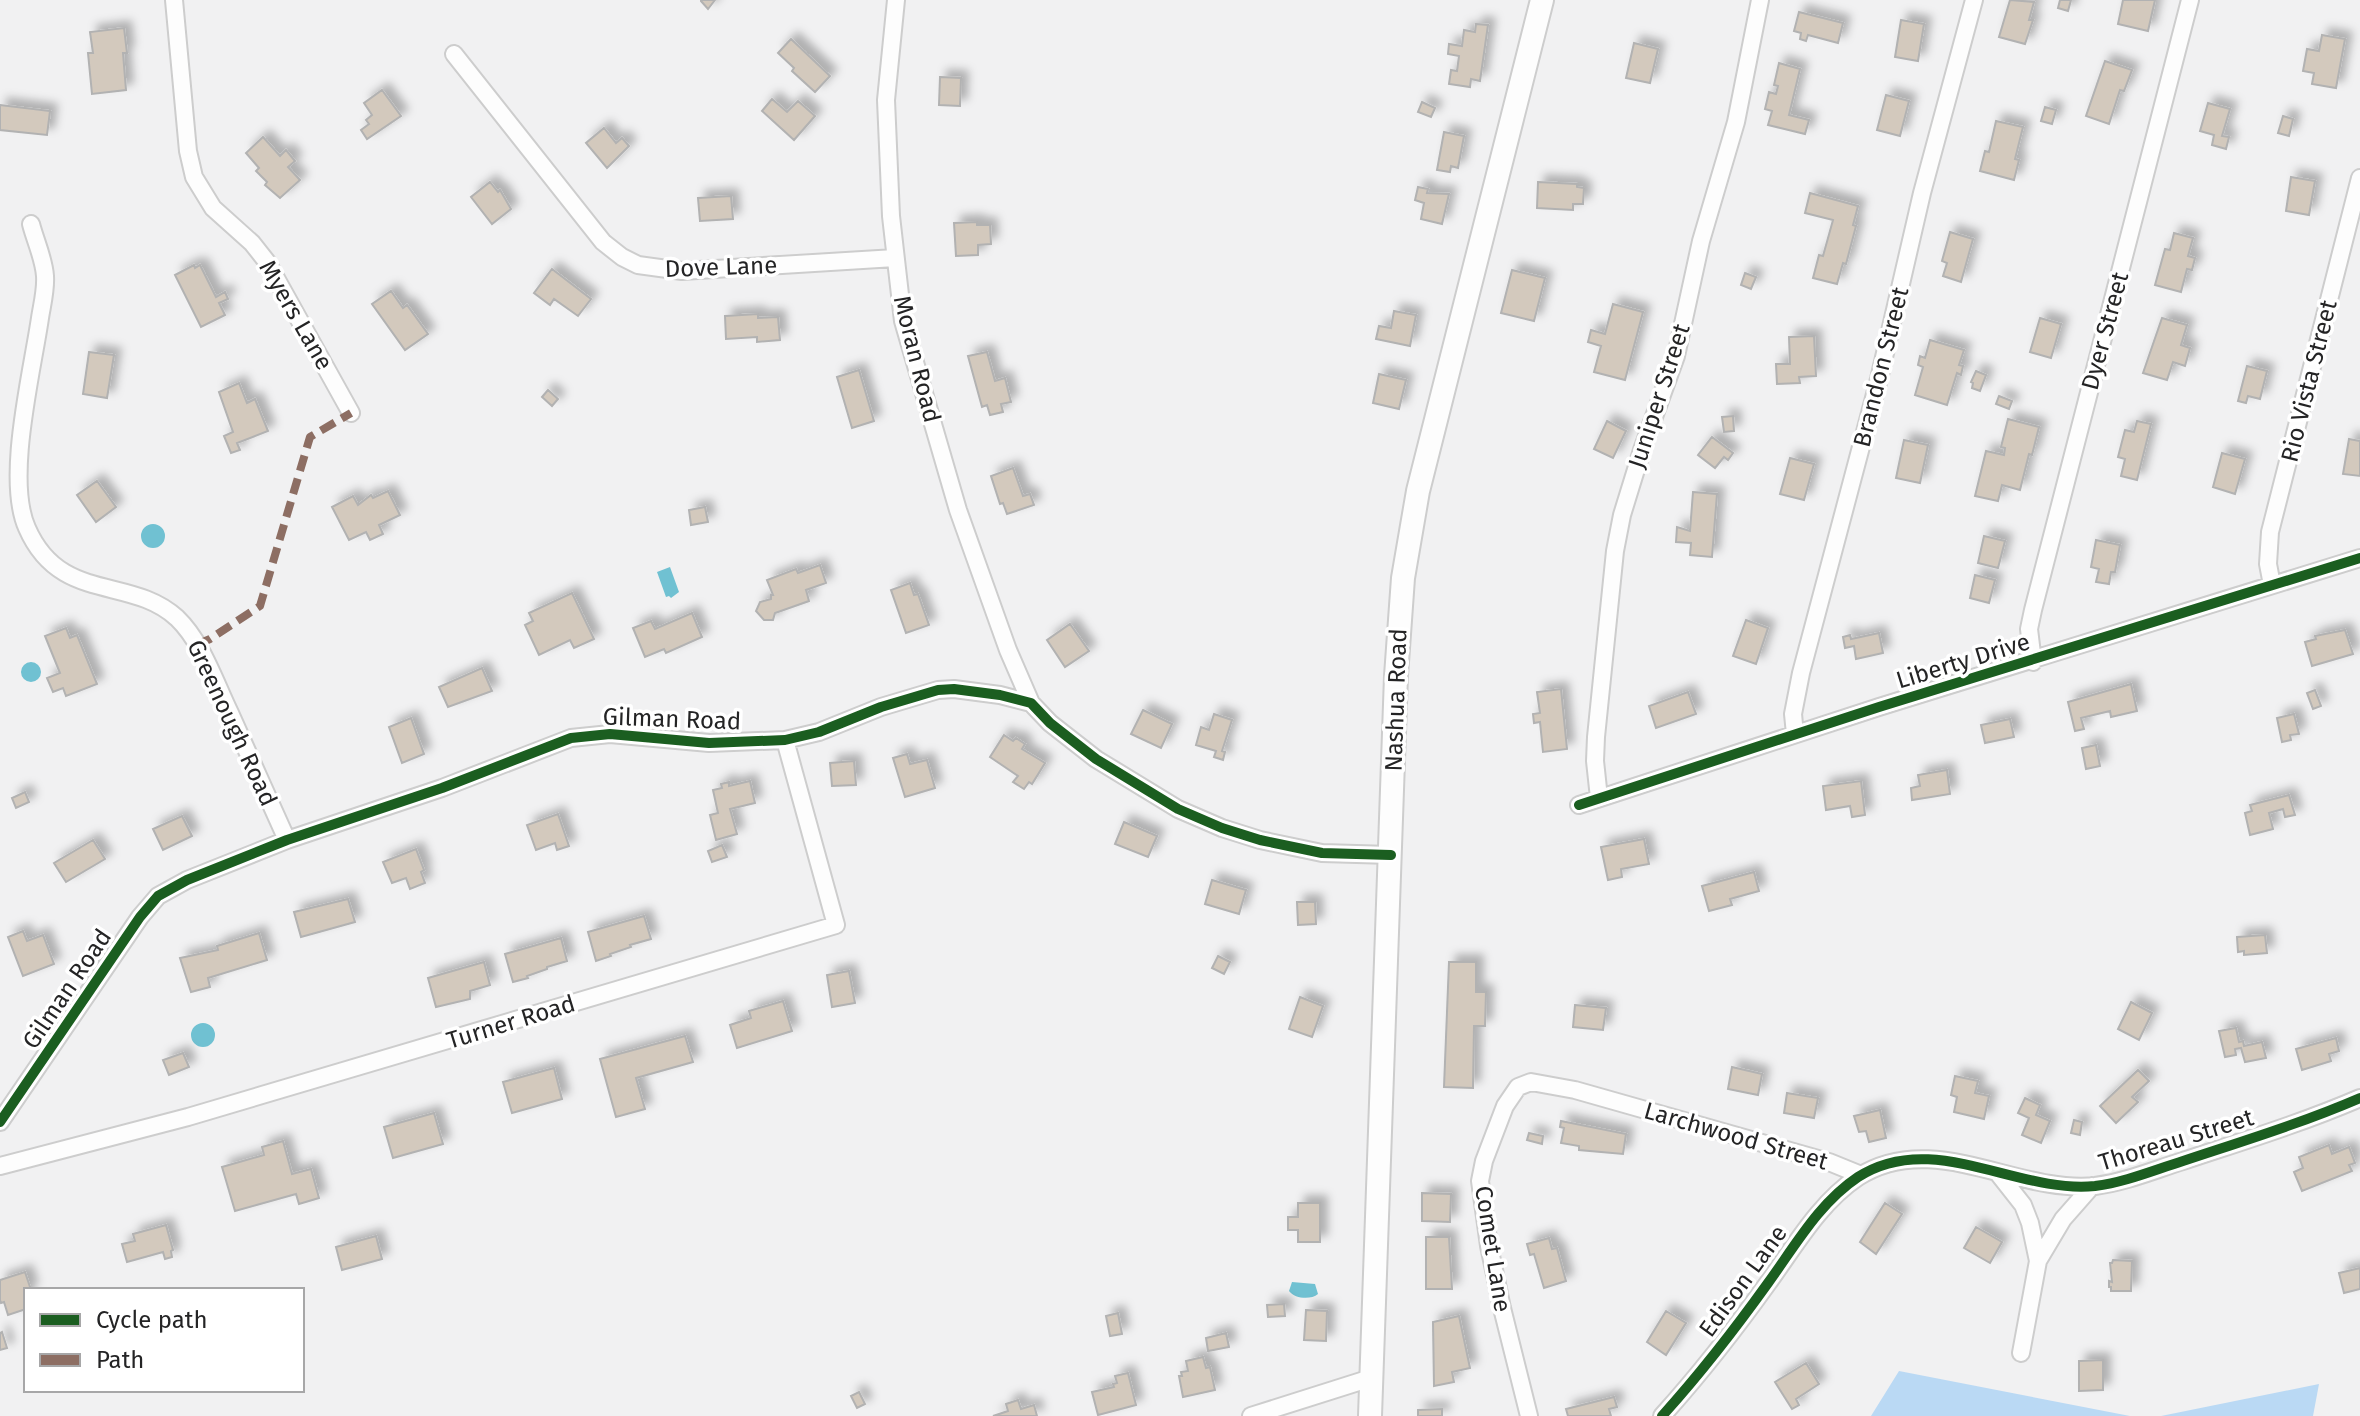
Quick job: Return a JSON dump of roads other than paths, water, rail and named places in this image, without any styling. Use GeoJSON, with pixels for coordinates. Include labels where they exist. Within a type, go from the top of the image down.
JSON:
{"type":"FeatureCollection","features":[{"type":"Feature","properties":{"kind":"main road","name":"Nashua Road"},"geometry":{"type":"LineString","coordinates":[[1370,1416],[1396,676],[1403,578],[1428,447],[1542,0]]}},
{"type":"Feature","properties":{"kind":"street","name":"Myers Lane"},"geometry":{"type":"LineString","coordinates":[[174,0],[188,151],[198,186],[213,208],[252,243],[267,262],[351,413]]}},
{"type":"Feature","properties":{"kind":"street","name":"Moran Road"},"geometry":{"type":"LineString","coordinates":[[896,0],[886,100],[895,258],[903,321],[958,510],[1008,650],[1031,703]]}},
{"type":"Feature","properties":{"kind":"street","name":"Juniper Street"},"geometry":{"type":"LineString","coordinates":[[1599,798],[1595,761],[1597,726],[1620,527],[1638,461],[1676,356],[1701,241],[1736,122],[1760,0]]}},
{"type":"Feature","properties":{"kind":"street","name":"Brandon Street"},"geometry":{"type":"LineString","coordinates":[[1795,734],[1793,714],[1801,673],[1974,0]]}},
{"type":"Feature","properties":{"kind":"street","name":"Dyer Street"},"geometry":{"type":"LineString","coordinates":[[2033,662],[2029,637],[2033,610],[2190,0]]}},
{"type":"Feature","properties":{"kind":"street","name":"Dove Lane"},"geometry":{"type":"LineString","coordinates":[[454,54],[593,232],[632,263],[682,271],[895,258]]}},
{"type":"Feature","properties":{"kind":"street","name":"Rio Vista Street"},"geometry":{"type":"LineString","coordinates":[[2272,585],[2268,564],[2270,532],[2360,178]]}},
{"type":"Feature","properties":{"kind":"street","name":"Greenough Road"},"geometry":{"type":"LineString","coordinates":[[31,224],[45,278],[17,470],[19,503],[26,527],[37,547],[54,565],[75,578],[158,606],[175,617],[190,633],[287,840]]}},
{"type":"Feature","properties":{"kind":"street","name":"Liberty Drive"},"geometry":{"type":"LineString","coordinates":[[1579,805],[1795,734],[2360,558]]}},
{"type":"Feature","properties":{"kind":"street","name":"Gilman Road"},"geometry":{"type":"LineString","coordinates":[[0,1122],[154,900],[187,880],[287,840],[442,788],[571,738],[610,734],[709,743],[785,740],[819,732],[881,707],[938,690],[972,690],[1031,703]]}},
{"type":"Feature","properties":{"kind":"street"},"geometry":{"type":"LineString","coordinates":[[1031,703],[1050,723],[1096,759],[1192,816],[1260,840],[1322,853],[1391,855]]}},
{"type":"Feature","properties":{"kind":"street","name":"Turner Road"},"geometry":{"type":"LineString","coordinates":[[0,1166],[188,1117],[836,925],[785,740]]}},
{"type":"Feature","properties":{"kind":"street","name":"Larchwood Street"},"geometry":{"type":"LineString","coordinates":[[1518,1087],[1531,1082],[1575,1090],[1829,1162],[1861,1175]]}},
{"type":"Feature","properties":{"kind":"street","name":"Comet Lane"},"geometry":{"type":"LineString","coordinates":[[1518,1087],[1508,1098],[1484,1161],[1480,1181],[1498,1293],[1529,1416]]}},
{"type":"Feature","properties":{"kind":"street","name":"Thoreau Street"},"geometry":{"type":"LineString","coordinates":[[1997,1172],[2071,1186],[2092,1186],[2135,1177],[2298,1124],[2360,1098]]}},
{"type":"Feature","properties":{"kind":"street"},"geometry":{"type":"LineString","coordinates":[[1861,1175],[1880,1167],[1924,1159],[1947,1160],[1997,1172],[2023,1205],[2038,1261]]}},
{"type":"Feature","properties":{"kind":"street","name":"Edison Lane"},"geometry":{"type":"LineString","coordinates":[[1662,1416],[1746,1313],[1817,1216],[1861,1175]]}},
{"type":"Feature","properties":{"kind":"street"},"geometry":{"type":"LineString","coordinates":[[2021,1353],[2038,1261],[2063,1219],[2092,1186]]}},
{"type":"Feature","properties":{"kind":"street"},"geometry":{"type":"LineString","coordinates":[[1251,1416],[1371,1378]]}}]}
